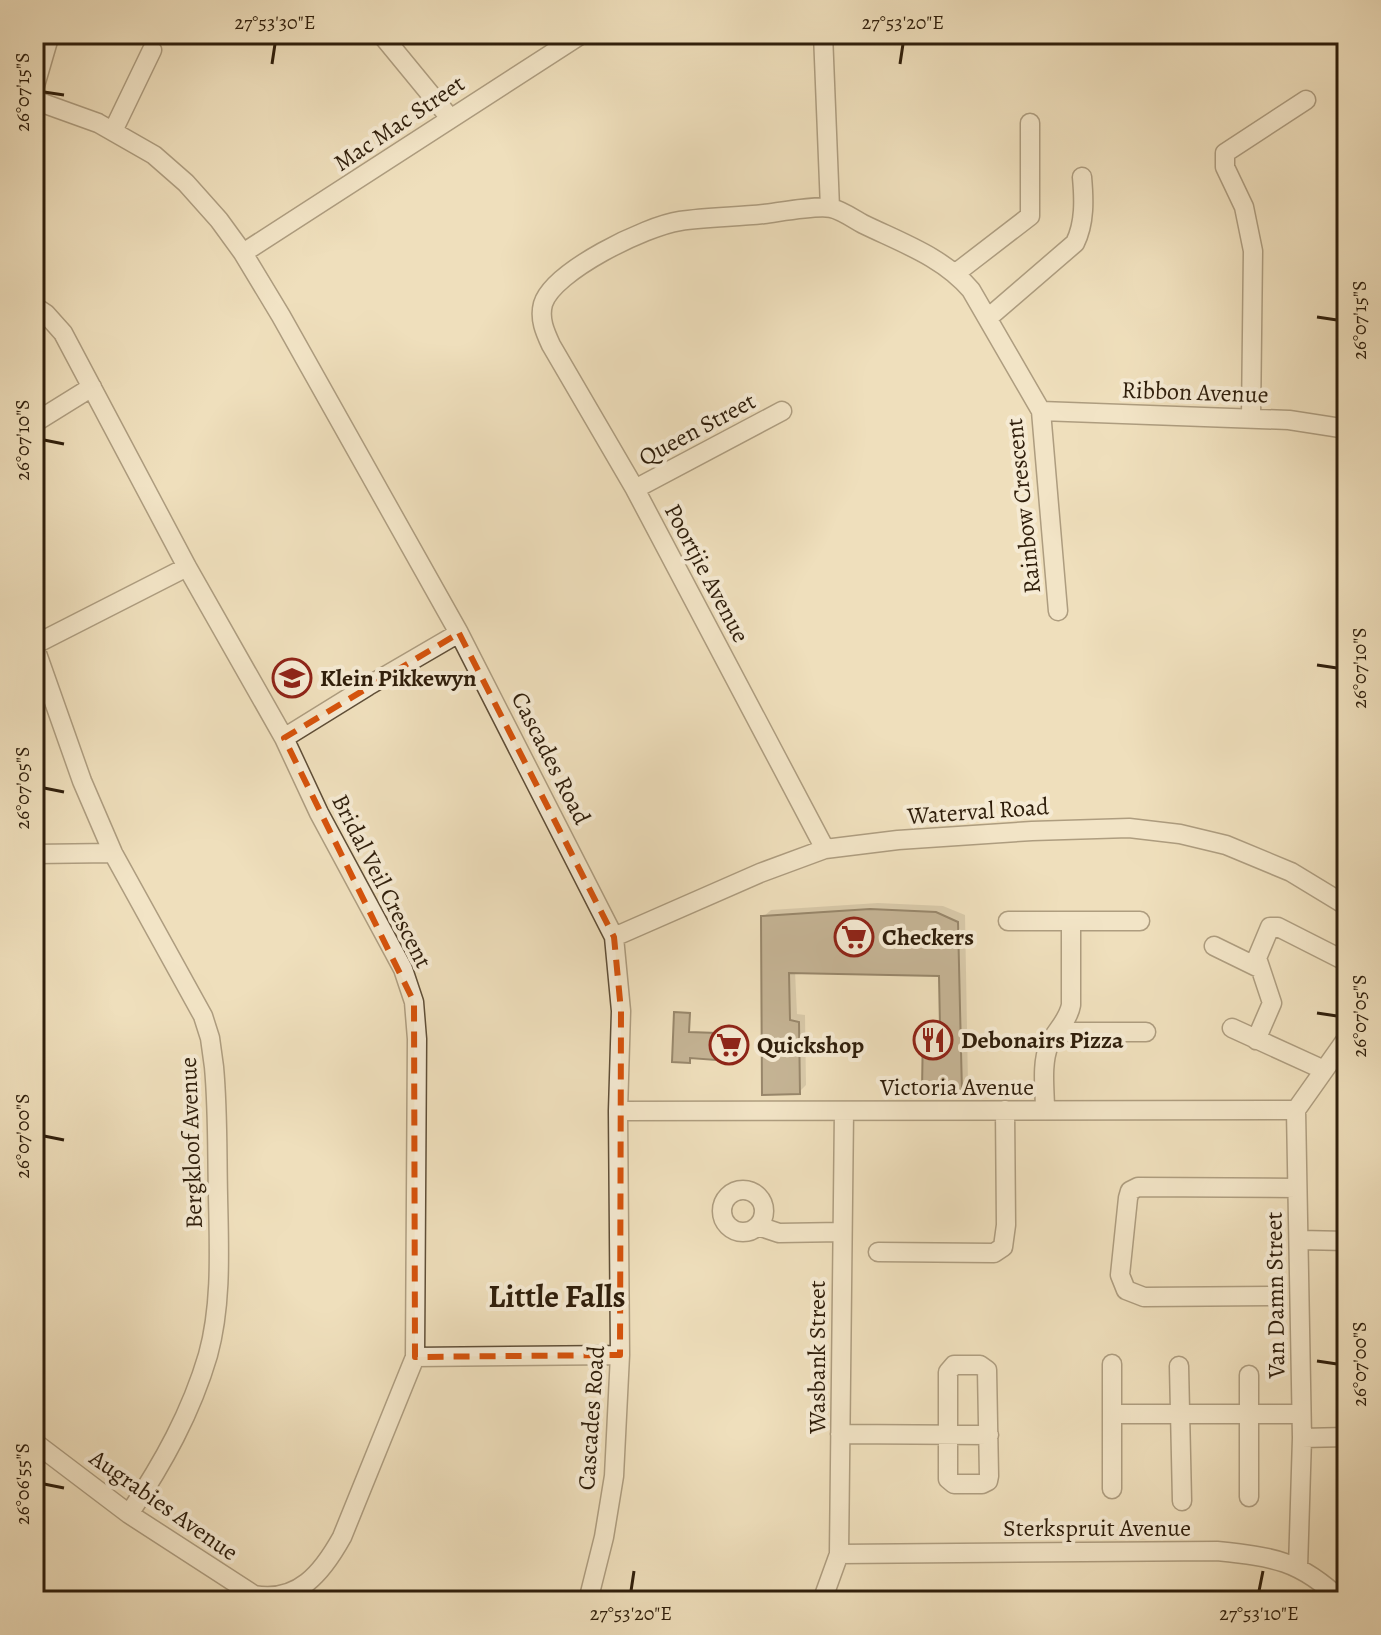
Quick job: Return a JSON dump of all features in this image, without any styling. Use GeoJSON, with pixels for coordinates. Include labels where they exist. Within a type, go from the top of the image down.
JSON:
{"type":"FeatureCollection","features":[{"type":"Feature","properties":{"kind":"street"},"geometry":{"type":"LineString","coordinates":[[34,89],[50,34]]}},
{"type":"Feature","properties":{"kind":"street"},"geometry":{"type":"LineString","coordinates":[[381,34],[450,118]]}},
{"type":"Feature","properties":{"kind":"street","name":"Mac Mac Street"},"geometry":{"type":"LineString","coordinates":[[243,253],[582,34]]}},
{"type":"Feature","properties":{"kind":"street"},"geometry":{"type":"LineString","coordinates":[[823,34],[830,208]]}},
{"type":"Feature","properties":{"kind":"street"},"geometry":{"type":"LineString","coordinates":[[113,131],[152,50]]}},
{"type":"Feature","properties":{"kind":"street","name":"Cascades Road"},"geometry":{"type":"LineString","coordinates":[[34,100],[69,111],[113,131],[154,155],[186,183],[243,253],[459,633],[614,937],[621,1011],[618,1111],[620,1355],[614,1476],[604,1537],[588,1601]]}},
{"type":"Feature","properties":{"kind":"street"},"geometry":{"type":"LineString","coordinates":[[1251,418],[1253,251],[1244,207],[1225,167],[1225,153],[1306,100]]}},
{"type":"Feature","properties":{"kind":"street"},"geometry":{"type":"LineString","coordinates":[[956,273],[1030,216],[1030,123]]}},
{"type":"Feature","properties":{"kind":"street"},"geometry":{"type":"LineString","coordinates":[[988,318],[1075,243],[1082,217],[1082,177]]}},
{"type":"Feature","properties":{"kind":"street","name":"Rainbow Crescent"},"geometry":{"type":"LineString","coordinates":[[830,208],[935,259],[956,273],[988,318],[1041,411],[1058,611]]}},
{"type":"Feature","properties":{"kind":"street","name":"Poortjie Avenue"},"geometry":{"type":"LineString","coordinates":[[825,849],[635,489],[551,345],[542,324],[543,304],[549,293],[571,273],[613,246],[651,229],[679,221],[830,208]]}},
{"type":"Feature","properties":{"kind":"street","name":"Bridal Veil Crescent"},"geometry":{"type":"LineString","coordinates":[[34,306],[63,333],[187,567],[284,738],[319,813],[403,969],[414,1002],[417,1039],[415,1357],[342,1537],[328,1562],[305,1584],[287,1595],[271,1598]]}},
{"type":"Feature","properties":{"kind":"street"},"geometry":{"type":"LineString","coordinates":[[34,423],[92,387]]}},
{"type":"Feature","properties":{"kind":"street","name":"Queen Street"},"geometry":{"type":"LineString","coordinates":[[635,489],[782,411]]}},
{"type":"Feature","properties":{"kind":"street","name":"Ribbon Avenue"},"geometry":{"type":"LineString","coordinates":[[1041,411],[1251,418],[1313,422],[1347,429]]}},
{"type":"Feature","properties":{"kind":"street"},"geometry":{"type":"LineString","coordinates":[[34,645],[187,567]]}},
{"type":"Feature","properties":{"kind":"street"},"geometry":{"type":"LineString","coordinates":[[284,738],[459,633]]}},
{"type":"Feature","properties":{"kind":"street","name":"Bergkloof Avenue"},"geometry":{"type":"LineString","coordinates":[[34,645],[82,781],[113,853],[203,1016],[210,1038],[216,1096],[219,1255],[215,1317],[208,1353],[184,1423],[166,1458],[129,1514]]}},
{"type":"Feature","properties":{"kind":"street","name":"Waterval Road"},"geometry":{"type":"LineString","coordinates":[[614,937],[760,873],[825,849],[898,840],[1032,831],[1129,828],[1180,834],[1226,845],[1291,872],[1347,906]]}},
{"type":"Feature","properties":{"kind":"street"},"geometry":{"type":"LineString","coordinates":[[34,854],[113,853]]}},
{"type":"Feature","properties":{"kind":"street"},"geometry":{"type":"LineString","coordinates":[[1008,921],[1140,921]]}},
{"type":"Feature","properties":{"kind":"street"},"geometry":{"type":"LineString","coordinates":[[1045,1110],[1045,1057],[1071,1005],[1071,921]]}},
{"type":"Feature","properties":{"kind":"street"},"geometry":{"type":"LineString","coordinates":[[1256,1040],[1272,1003],[1257,958],[1268,931],[1274,926],[1347,962]]}},
{"type":"Feature","properties":{"kind":"street"},"geometry":{"type":"LineString","coordinates":[[1214,946],[1259,968]]}},
{"type":"Feature","properties":{"kind":"street"},"geometry":{"type":"LineString","coordinates":[[1232,1028],[1324,1070]]}},
{"type":"Feature","properties":{"kind":"street"},"geometry":{"type":"LineString","coordinates":[[1058,1032],[1146,1032]]}},
{"type":"Feature","properties":{"kind":"street"},"geometry":{"type":"LineString","coordinates":[[1296,1110],[1347,1038]]}},
{"type":"Feature","properties":{"kind":"street"},"geometry":{"type":"LineString","coordinates":[[878,1252],[994,1253],[1003,1247],[1006,1225],[1005,1110]]}},
{"type":"Feature","properties":{"kind":"street","name":"Victoria Avenue"},"geometry":{"type":"LineString","coordinates":[[618,1111],[1296,1110]]}},
{"type":"Feature","properties":{"kind":"street","name":"Van Damn Street"},"geometry":{"type":"LineString","coordinates":[[1296,1110],[1302,1438],[1298,1568]]}},
{"type":"Feature","properties":{"kind":"street","name":"Wasbank Street"},"geometry":{"type":"LineString","coordinates":[[822,1601],[839,1554],[844,1111]]}},
{"type":"Feature","properties":{"kind":"street"},"geometry":{"type":"LineString","coordinates":[[1271,1296],[1144,1297],[1126,1290],[1120,1275],[1128,1198],[1130,1191],[1138,1187],[1297,1188]]}},
{"type":"Feature","properties":{"kind":"street"},"geometry":{"type":"LineString","coordinates":[[758,1226],[779,1233],[842,1232]]}},
{"type":"Feature","properties":{"kind":"street"},"geometry":{"type":"LineString","coordinates":[[1300,1240],[1347,1241]]}},
{"type":"Feature","properties":{"kind":"street"},"geometry":{"type":"LineString","coordinates":[[415,1357],[620,1355]]}},
{"type":"Feature","properties":{"kind":"street"},"geometry":{"type":"LineString","coordinates":[[1112,1364],[1112,1489]]}},
{"type":"Feature","properties":{"kind":"street"},"geometry":{"type":"LineString","coordinates":[[954,1365],[980,1365],[987,1370],[989,1435],[988,1481],[982,1484],[954,1484],[948,1479],[948,1368],[954,1365]]}},
{"type":"Feature","properties":{"kind":"street"},"geometry":{"type":"LineString","coordinates":[[1179,1366],[1182,1501]]}},
{"type":"Feature","properties":{"kind":"street"},"geometry":{"type":"LineString","coordinates":[[1249,1375],[1249,1497]]}},
{"type":"Feature","properties":{"kind":"street"},"geometry":{"type":"LineString","coordinates":[[1113,1414],[1300,1414]]}},
{"type":"Feature","properties":{"kind":"street"},"geometry":{"type":"LineString","coordinates":[[840,1434],[989,1435]]}},
{"type":"Feature","properties":{"kind":"street"},"geometry":{"type":"LineString","coordinates":[[1302,1438],[1347,1437]]}},
{"type":"Feature","properties":{"kind":"street","name":"Augrabies Avenue"},"geometry":{"type":"LineString","coordinates":[[34,1442],[129,1514],[254,1595],[271,1598]]}},
{"type":"Feature","properties":{"kind":"street","name":"Sterkspruit Avenue"},"geometry":{"type":"LineString","coordinates":[[839,1554],[1217,1551],[1267,1556],[1298,1568],[1325,1584],[1342,1601]]}},
{"type":"Feature","properties":{"kind":"highlighted area"},"geometry":{"type":"Polygon","coordinates":[[[459,633],[614,937],[621,1011],[620,1355],[415,1357],[414,1002],[284,738],[459,633]]]}},
{"type":"Feature","properties":{"kind":"building"},"geometry":{"type":"Polygon","coordinates":[[[870,909],[936,912],[958,922],[962,1093],[922,1091],[923,1027],[940,1026],[939,976],[789,973],[790,1020],[799,1022],[800,1094],[762,1095],[761,916],[870,909]]]}},
{"type":"Feature","properties":{"kind":"building"},"geometry":{"type":"Polygon","coordinates":[[[674,1012],[690,1013],[689,1032],[717,1033],[716,1060],[690,1058],[690,1063],[672,1062],[674,1012]]]}},
{"type":"Feature","properties":{"kind":"place","name":"Klein Pikkewyn"},"geometry":{"type":"Point","coordinates":[292,678]}},
{"type":"Feature","properties":{"kind":"place","name":"Checkers"},"geometry":{"type":"Point","coordinates":[854,937]}},
{"type":"Feature","properties":{"kind":"place","name":"Debonairs Pizza"},"geometry":{"type":"Point","coordinates":[933,1040]}},
{"type":"Feature","properties":{"kind":"place","name":"Quickshop"},"geometry":{"type":"Point","coordinates":[729,1045]}},
{"type":"Feature","properties":{"kind":"district","name":"Little Falls"},"geometry":{"type":"Point","coordinates":[557,1296]}}]}
